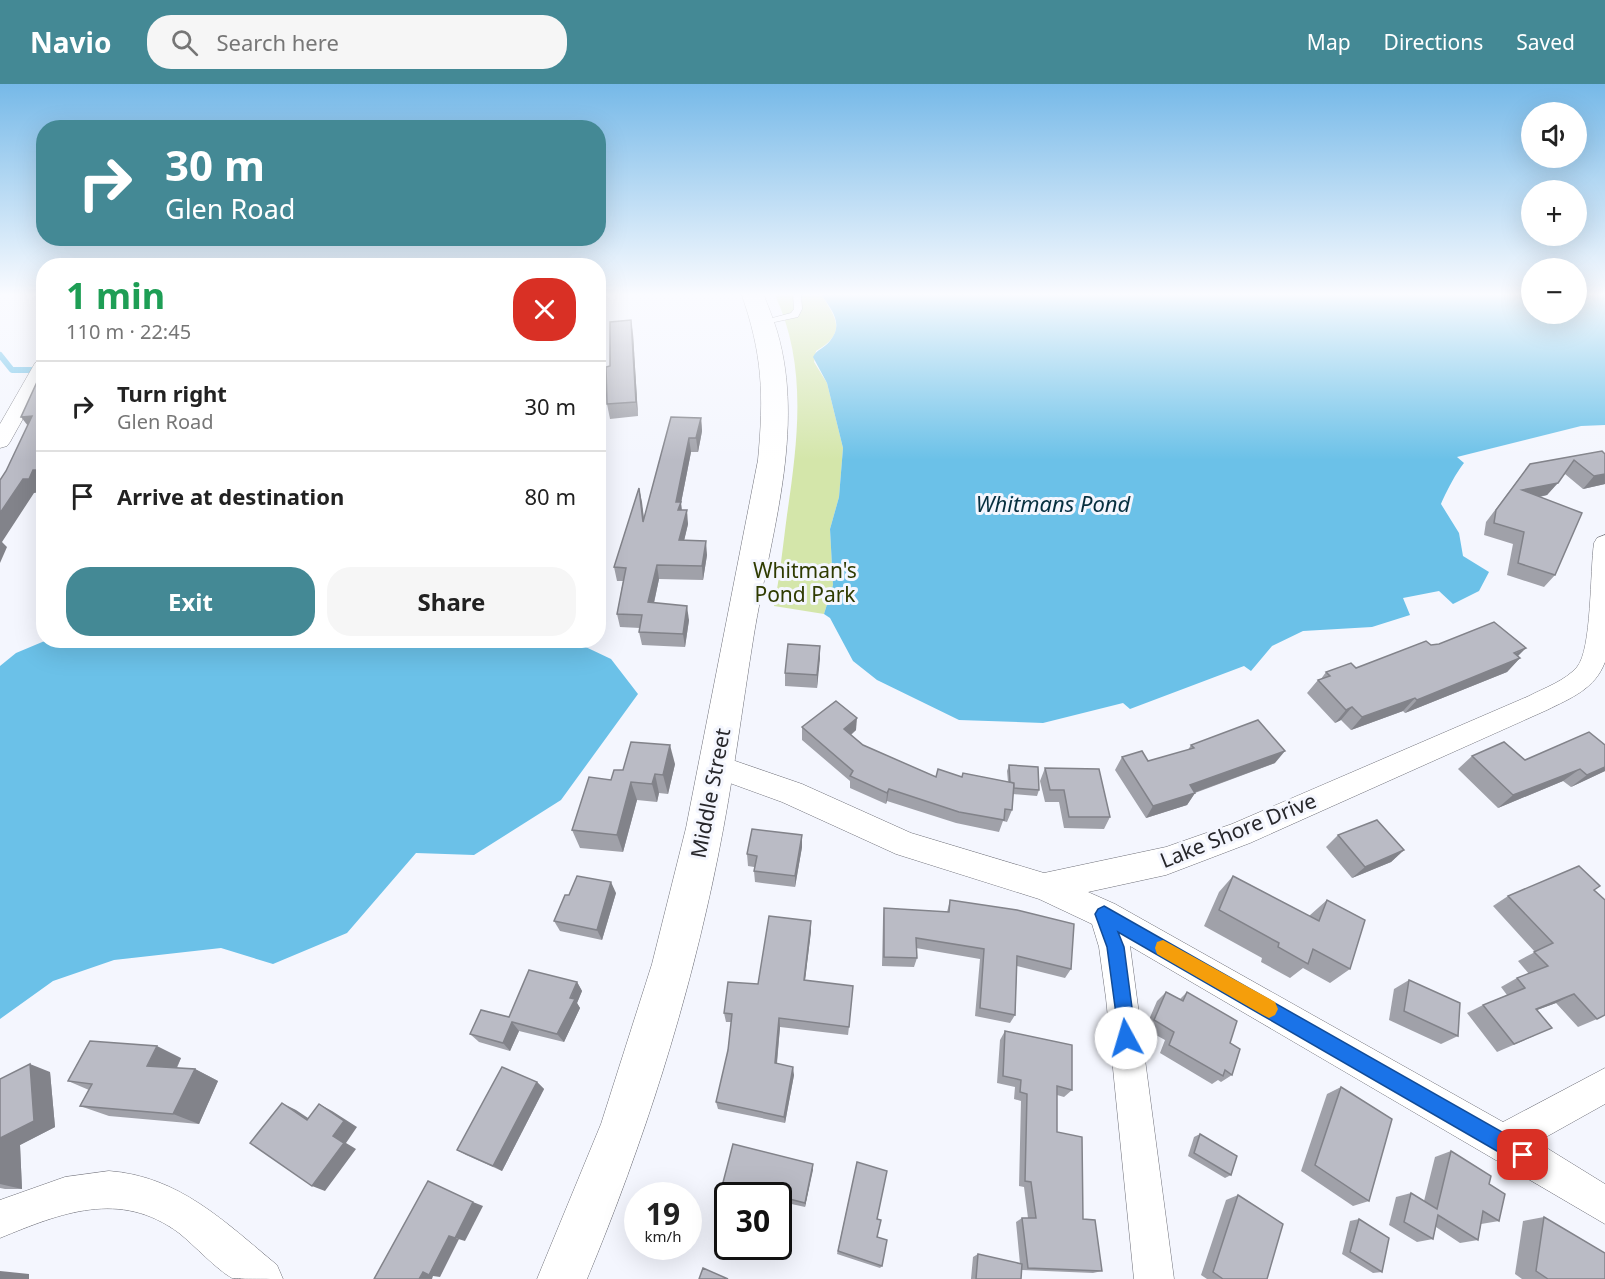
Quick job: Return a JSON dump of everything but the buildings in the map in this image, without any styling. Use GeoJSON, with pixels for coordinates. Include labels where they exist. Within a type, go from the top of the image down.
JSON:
{"type":"FeatureCollection","features":[{"type":"Feature","properties":{"kind":"main road","name":"Middle Street"},"geometry":{"type":"LineString","coordinates":[[562,1279],[613,1156],[657,1022],[699,854],[765,490],[774,420],[772,362],[769,349]]}},
{"type":"Feature","properties":{"kind":"street"},"geometry":{"type":"LineString","coordinates":[[0,442],[36,375]]}},
{"type":"Feature","properties":{"kind":"street","name":"Lake Shore Drive"},"geometry":{"type":"LineString","coordinates":[[715,766],[792,793],[906,845],[1044,887],[1166,861],[1240,834],[1538,703],[1570,686],[1589,671],[1600,652],[1605,633],[1601,580],[1605,543]]}},
{"type":"Feature","properties":{"kind":"street"},"geometry":{"type":"LineString","coordinates":[[1044,887],[1104,914],[1503,1142],[1605,1205]]}},
{"type":"Feature","properties":{"kind":"street"},"geometry":{"type":"LineString","coordinates":[[1104,914],[1117,957],[1154,1279]]}},
{"type":"Feature","properties":{"kind":"street"},"geometry":{"type":"LineString","coordinates":[[1503,1142],[1605,1085]]}},
{"type":"Feature","properties":{"kind":"street"},"geometry":{"type":"LineString","coordinates":[[0,1219],[39,1202],[79,1191],[117,1188],[148,1195],[175,1208],[263,1279]]}},
{"type":"Feature","properties":{"kind":"green space","name":"Whitman's Pond Park"},"geometry":{"type":"Polygon","coordinates":[[[792,349],[819,349],[816,351],[814,362],[827,383],[843,448],[839,497],[830,529],[833,585],[824,614],[774,606],[797,430],[796,374],[792,349]]]}},
{"type":"Feature","properties":{"kind":"water","name":"Whitmans Pond"},"geometry":{"type":"Polygon","coordinates":[[[821,349],[1605,349],[1605,425],[1581,426],[1457,457],[1464,463],[1441,504],[1459,533],[1463,556],[1489,572],[1479,591],[1453,604],[1439,591],[1403,598],[1410,615],[1372,627],[1303,631],[1272,646],[1251,671],[1244,666],[1130,709],[1123,703],[1043,723],[959,720],[877,680],[853,661],[830,618],[824,614],[833,585],[830,529],[839,497],[843,448],[827,383],[813,357],[821,349]]]}},
{"type":"Feature","properties":{"kind":"water"},"geometry":{"type":"Polygon","coordinates":[[[36,645],[36,648],[588,648],[611,659],[638,694],[561,800],[474,855],[416,853],[347,933],[273,964],[221,948],[114,960],[53,981],[0,1019],[0,666],[16,653],[36,645]]]}},
{"type":"Feature","properties":{"kind":"waterway"},"geometry":{"type":"LineString","coordinates":[[0,355],[12,370],[36,370]]}},
{"type":"Feature","properties":{"kind":"slow traffic"},"geometry":{"type":"LineString","coordinates":[[1163,948],[1269,1009]]}},
{"type":"Feature","properties":{"kind":"route"},"geometry":{"type":"LineString","coordinates":[[1126,1038],[1115,947],[1104,914],[1523,1155]]}}]}
